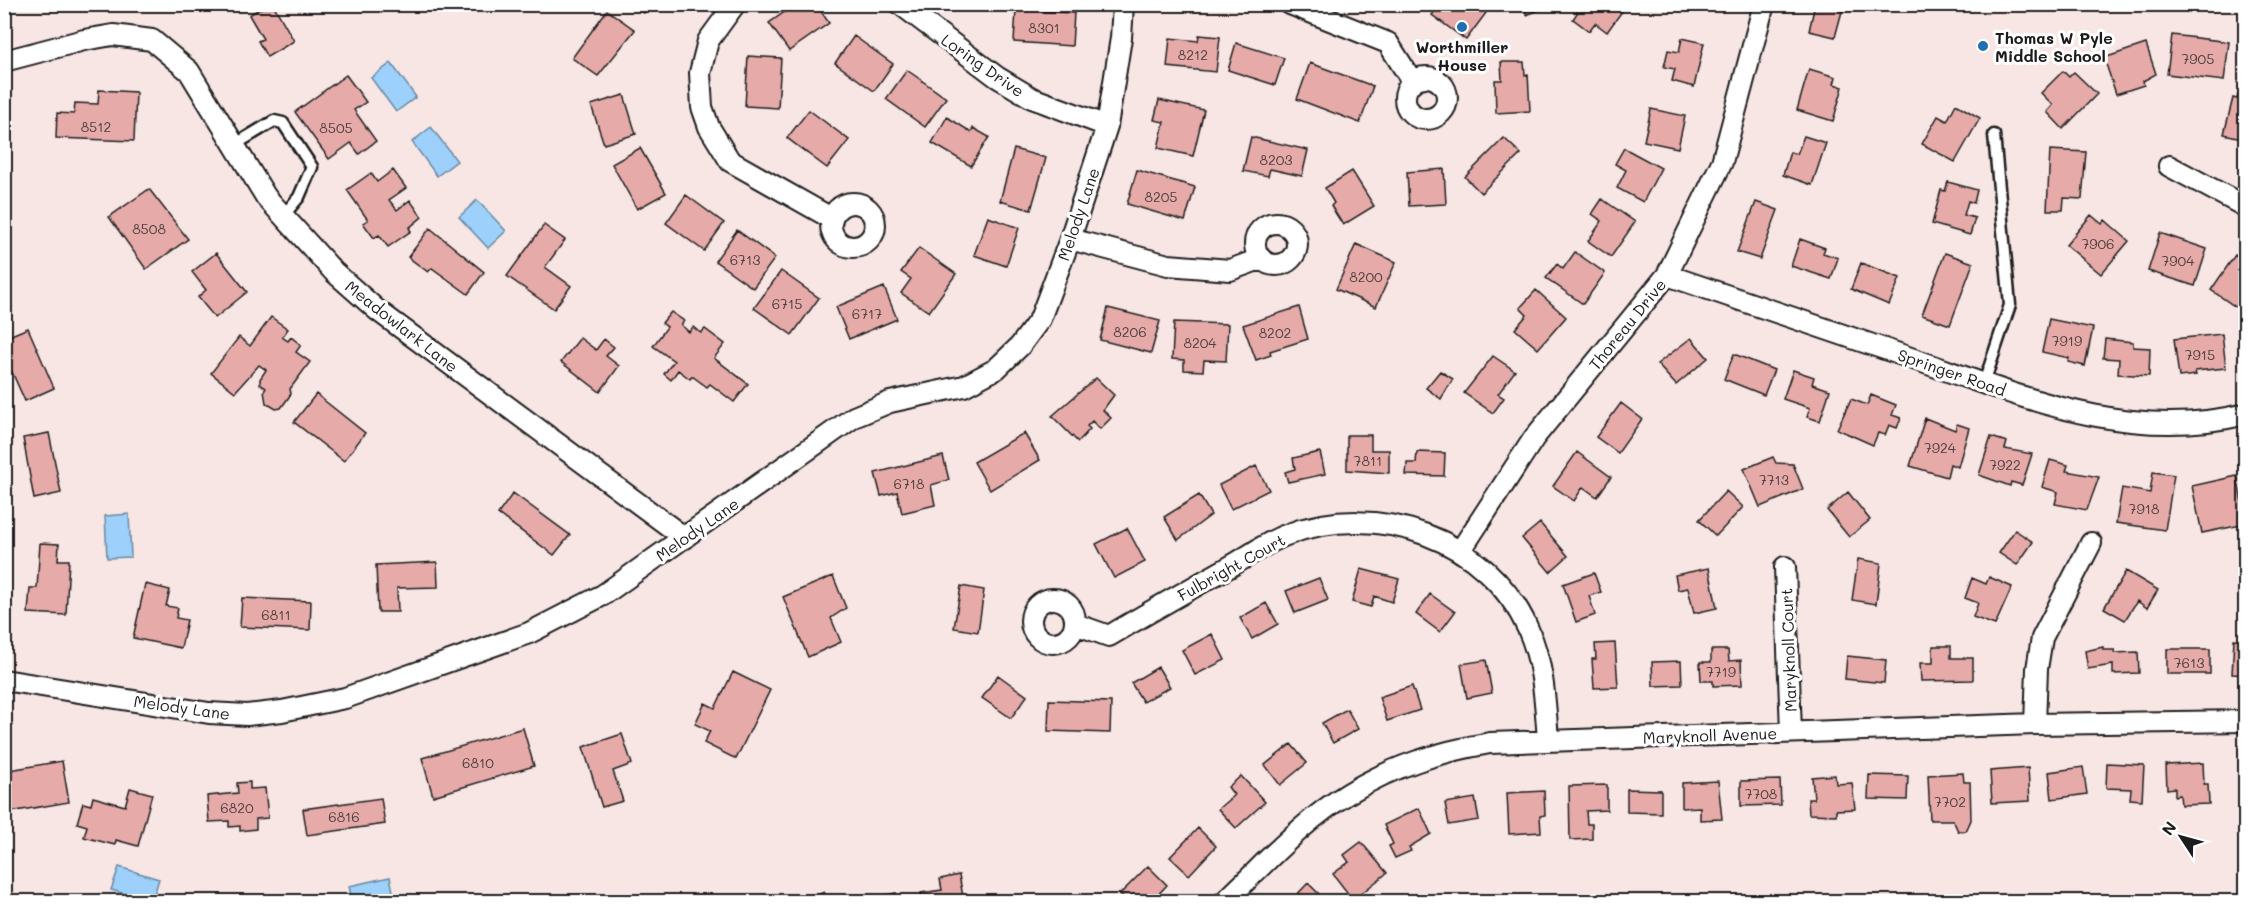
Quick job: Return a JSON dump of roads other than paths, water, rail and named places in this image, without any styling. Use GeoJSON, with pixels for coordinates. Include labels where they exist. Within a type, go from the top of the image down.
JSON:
{"type":"FeatureCollection","features":[{"type":"Feature","properties":{"kind":"street"},"geometry":{"type":"LineString","coordinates":[[735,4],[708,41],[700,73],[702,107],[709,127],[730,161],[831,218]]}},
{"type":"Feature","properties":{"kind":"street","name":"Loring Drive"},"geometry":{"type":"LineString","coordinates":[[900,4],[997,77],[1032,98],[1107,126]]}},
{"type":"Feature","properties":{"kind":"street","name":"Melody Lane"},"geometry":{"type":"LineString","coordinates":[[4,680],[208,713],[247,715],[282,711],[345,698],[529,633],[603,595],[854,417],[890,402],[964,386],[996,369],[1020,346],[1040,319],[1070,239],[1107,126],[1121,38],[1123,4]]}},
{"type":"Feature","properties":{"kind":"street"},"geometry":{"type":"LineString","coordinates":[[1290,4],[1388,43],[1412,81]]}},
{"type":"Feature","properties":{"kind":"street","name":"Thoreau Drive"},"geometry":{"type":"LineString","coordinates":[[1461,550],[1534,438],[1667,275],[1722,162],[1758,6]]}},
{"type":"Feature","properties":{"kind":"street","name":"Meadowlark Lane"},"geometry":{"type":"LineString","coordinates":[[4,61],[84,40],[113,35],[152,40],[189,71],[266,197],[334,272],[377,310],[685,538]]}},
{"type":"Feature","properties":{"kind":"street"},"geometry":{"type":"LineString","coordinates":[[2169,166],[2246,207]]}},
{"type":"Feature","properties":{"kind":"street"},"geometry":{"type":"LineString","coordinates":[[1070,239],[1168,265],[1230,270],[1260,259]]}},
{"type":"Feature","properties":{"kind":"street","name":"Springer Road"},"geometry":{"type":"LineString","coordinates":[[1667,275],[2050,406],[2123,422],[2179,425],[2246,414]]}},
{"type":"Feature","properties":{"kind":"street","name":"Fulbright Court"},"geometry":{"type":"LineString","coordinates":[[1076,624],[1108,636],[1285,535],[1328,523],[1383,523],[1433,536],[1461,550],[1498,581],[1528,629],[1544,678],[1548,740]]}},
{"type":"Feature","properties":{"kind":"street"},"geometry":{"type":"LineString","coordinates":[[2036,724],[2037,669],[2043,638],[2091,543]]}},
{"type":"Feature","properties":{"kind":"street","name":"Maryknoll Court"},"geometry":{"type":"LineString","coordinates":[[1785,567],[1791,732]]}},
{"type":"Feature","properties":{"kind":"street","name":"Maryknoll Avenue"},"geometry":{"type":"LineString","coordinates":[[1224,902],[1300,830],[1347,794],[1398,767],[1441,752],[1490,743],[2036,724],[2246,721]]}},
{"type":"Feature","properties":{"kind":"lane"},"geometry":{"type":"LineString","coordinates":[[234,145],[274,121],[283,123],[312,167],[299,197],[283,216]]}},
{"type":"Feature","properties":{"kind":"lane"},"geometry":{"type":"LineString","coordinates":[[1983,383],[2010,305],[1994,135]]}},
{"type":"Feature","properties":{"kind":"water"},"geometry":{"type":"Polygon","coordinates":[[[391,63],[416,97],[396,112],[371,78],[391,63]]]}},
{"type":"Feature","properties":{"kind":"water"},"geometry":{"type":"Polygon","coordinates":[[[431,127],[457,161],[437,176],[412,142],[431,127]]]}},
{"type":"Feature","properties":{"kind":"water"},"geometry":{"type":"Polygon","coordinates":[[[477,200],[506,231],[488,248],[459,217],[477,200]]]}},
{"type":"Feature","properties":{"kind":"water"},"geometry":{"type":"Polygon","coordinates":[[[129,514],[131,557],[107,558],[105,516],[129,514]]]}},
{"type":"Feature","properties":{"kind":"water"},"geometry":{"type":"Polygon","coordinates":[[[119,867],[159,879],[152,901],[111,890],[119,867]]]}},
{"type":"Feature","properties":{"kind":"water"},"geometry":{"type":"Polygon","coordinates":[[[390,877],[395,901],[352,901],[349,886],[390,877]]]}},
{"type":"Feature","properties":{"kind":"place","name":"Worthmiller House"},"geometry":{"type":"Point","coordinates":[1462,27]}},
{"type":"Feature","properties":{"kind":"place","name":"Thomas W Pyle Middle School"},"geometry":{"type":"Point","coordinates":[1983,46]}}]}
